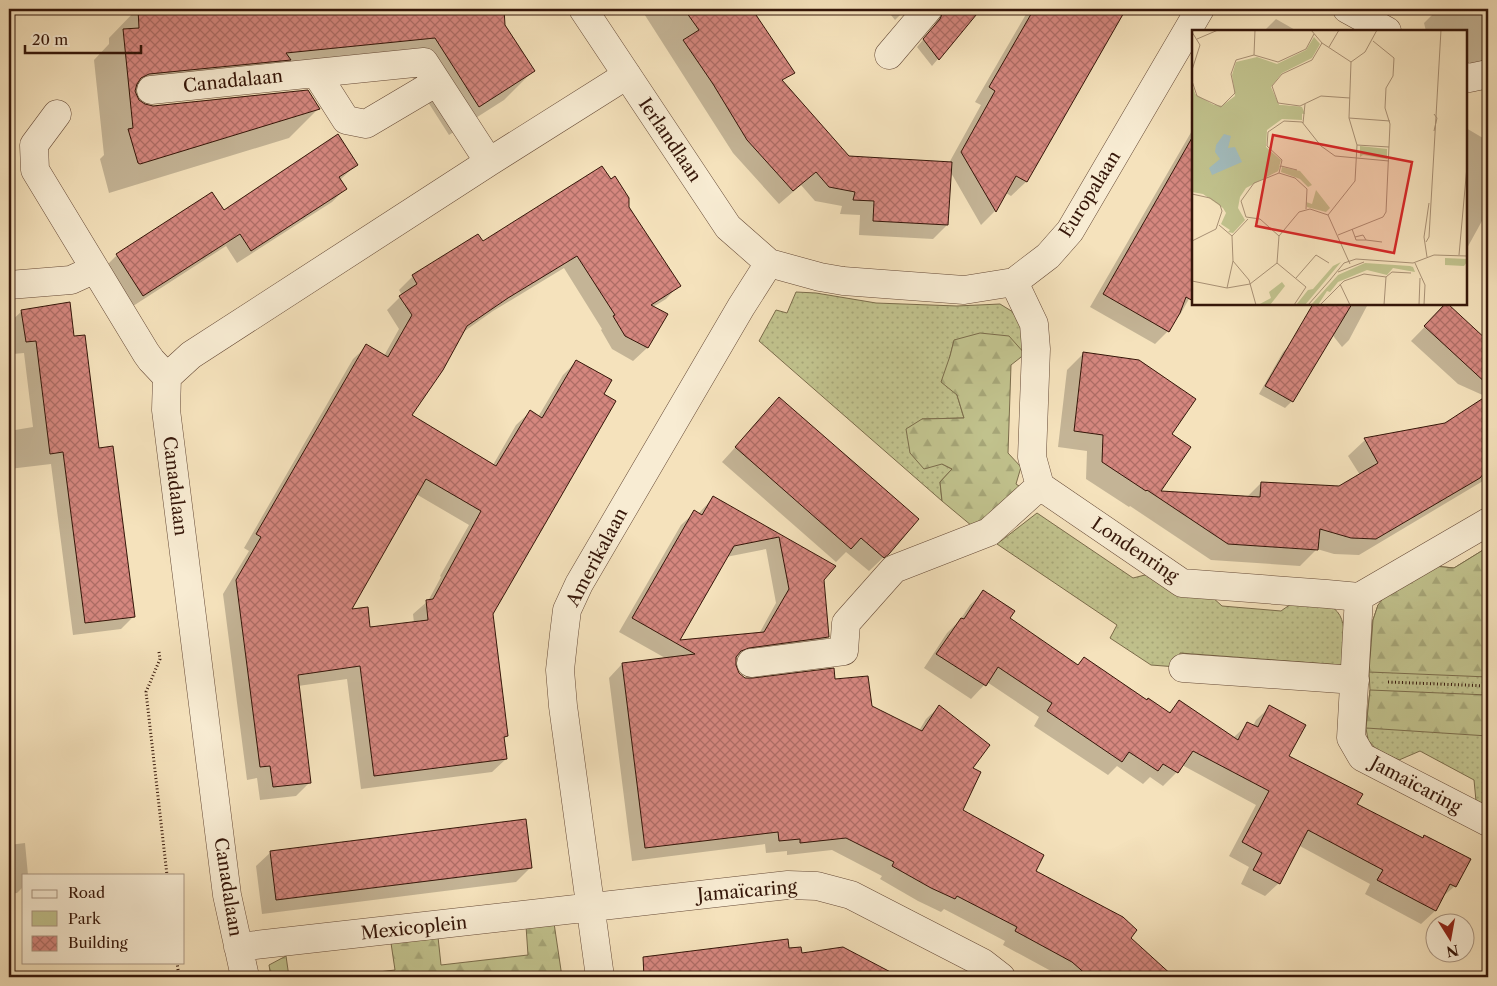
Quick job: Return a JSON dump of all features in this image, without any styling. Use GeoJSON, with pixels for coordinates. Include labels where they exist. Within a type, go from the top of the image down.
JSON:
{"type":"FeatureCollection","features":[{"type":"Feature","properties":{"kind":"street","name":"Ierlandlaan"},"geometry":{"type":"LineString","coordinates":[[583,9],[728,227],[769,263]]}},
{"type":"Feature","properties":{"kind":"street"},"geometry":{"type":"LineString","coordinates":[[889,55],[928,9]]}},
{"type":"Feature","properties":{"kind":"street","name":"Europalaan"},"geometry":{"type":"LineString","coordinates":[[769,263],[842,282],[964,290],[1014,282],[1048,256],[1070,231],[1200,9]]}},
{"type":"Feature","properties":{"kind":"street"},"geometry":{"type":"LineString","coordinates":[[1347,9],[1385,30]]}},
{"type":"Feature","properties":{"kind":"street","name":"Canadalaan"},"geometry":{"type":"LineString","coordinates":[[150,90],[424,62],[490,162]]}},
{"type":"Feature","properties":{"kind":"street"},"geometry":{"type":"LineString","coordinates":[[316,73],[346,120],[366,124],[437,82]]}},
{"type":"Feature","properties":{"kind":"street"},"geometry":{"type":"LineString","coordinates":[[1467,77],[1488,74]]}},
{"type":"Feature","properties":{"kind":"street"},"geometry":{"type":"LineString","coordinates":[[57,114],[34,145],[35,170],[151,360],[167,377],[191,355],[627,75]]}},
{"type":"Feature","properties":{"kind":"street","name":"Amerikalaan"},"geometry":{"type":"LineString","coordinates":[[600,977],[563,706],[560,670],[568,610],[579,584],[741,307],[769,263]]}},
{"type":"Feature","properties":{"kind":"street"},"geometry":{"type":"LineString","coordinates":[[9,285],[71,280],[95,269]]}},
{"type":"Feature","properties":{"kind":"street"},"geometry":{"type":"LineString","coordinates":[[751,663],[844,651],[846,623],[894,569],[990,532],[1040,486],[1032,458],[1036,349],[1034,324],[1014,282]]}},
{"type":"Feature","properties":{"kind":"street","name":"Canadalaan"},"geometry":{"type":"LineString","coordinates":[[167,377],[166,410],[227,895],[245,977]]}},
{"type":"Feature","properties":{"kind":"street","name":"Londenring"},"geometry":{"type":"LineString","coordinates":[[1040,486],[1182,583],[1359,597]]}},
{"type":"Feature","properties":{"kind":"street"},"geometry":{"type":"LineString","coordinates":[[1359,597],[1488,522]]}},
{"type":"Feature","properties":{"kind":"street","name":"Jamaïcaring"},"geometry":{"type":"LineString","coordinates":[[1359,597],[1351,738],[1362,757],[1488,822]]}},
{"type":"Feature","properties":{"kind":"street"},"geometry":{"type":"LineString","coordinates":[[1184,668],[1355,680]]}},
{"type":"Feature","properties":{"kind":"street","name":"Jamaïcaring"},"geometry":{"type":"LineString","coordinates":[[590,908],[788,885],[817,886],[851,895],[983,963],[1002,977]]}},
{"type":"Feature","properties":{"kind":"street","name":"Mexicoplein"},"geometry":{"type":"LineString","coordinates":[[238,947],[590,908]]}},
{"type":"Feature","properties":{"kind":"path"},"geometry":{"type":"LineString","coordinates":[[159,651],[160,659],[146,692],[167,874]]}},
{"type":"Feature","properties":{"kind":"path"},"geometry":{"type":"LineString","coordinates":[[1355,680],[1488,686]]}},
{"type":"Feature","properties":{"kind":"path"},"geometry":{"type":"LineString","coordinates":[[177,964],[179,977]]}},
{"type":"Feature","properties":{"kind":"green space"},"geometry":{"type":"Polygon","coordinates":[[[796,292],[816,293],[876,303],[957,306],[1000,304],[1013,312],[1024,332],[1025,354],[954,341],[950,356],[957,395],[964,418],[922,419],[942,464],[952,469],[940,482],[942,501],[759,341],[776,310],[787,313],[796,292]]]}},
{"type":"Feature","properties":{"kind":"green space"},"geometry":{"type":"Polygon","coordinates":[[[980,333],[1009,336],[1025,354],[1011,365],[1008,453],[1021,467],[1016,484],[1022,488],[1015,499],[972,526],[942,501],[940,482],[952,469],[942,464],[924,469],[910,453],[906,429],[922,419],[964,418],[957,395],[941,382],[954,340],[980,333]]]}},
{"type":"Feature","properties":{"kind":"green space"},"geometry":{"type":"Polygon","coordinates":[[[1037,513],[1133,578],[1149,574],[1211,596],[1222,606],[1281,611],[1293,603],[1299,602],[1326,604],[1340,615],[1343,624],[1342,665],[1180,653],[1177,667],[1151,665],[1110,638],[1117,625],[997,544],[1037,513]]]}},
{"type":"Feature","properties":{"kind":"green space"},"geometry":{"type":"Polygon","coordinates":[[[1488,547],[1488,807],[1476,801],[1474,780],[1420,751],[1399,760],[1376,749],[1368,740],[1366,728],[1370,690],[1369,672],[1373,620],[1378,605],[1434,566],[1454,568],[1488,547]]]}},
{"type":"Feature","properties":{"kind":"green space"},"geometry":{"type":"Polygon","coordinates":[[[1488,547],[1488,677],[1369,672],[1373,620],[1378,605],[1385,596],[1434,566],[1454,568],[1488,547]]]}},
{"type":"Feature","properties":{"kind":"green space"},"geometry":{"type":"Polygon","coordinates":[[[1370,690],[1488,695],[1488,736],[1366,728],[1370,690]]]}},
{"type":"Feature","properties":{"kind":"green space"},"geometry":{"type":"Polygon","coordinates":[[[554,923],[562,977],[337,977],[395,970],[391,943],[438,937],[441,965],[528,955],[526,926],[554,923]]]}},
{"type":"Feature","properties":{"kind":"green space"},"geometry":{"type":"Polygon","coordinates":[[[286,956],[289,977],[271,977],[269,965],[286,956]]]}},
{"type":"Feature","properties":{"kind":"building"},"geometry":{"type":"Polygon","coordinates":[[[138,9],[504,9],[505,25],[535,71],[479,107],[435,38],[286,53],[291,60],[149,74],[141,78],[135,91],[139,100],[153,106],[308,90],[320,109],[140,164],[138,163],[128,129],[133,128],[123,29],[139,28],[138,9]]]}},
{"type":"Feature","properties":{"kind":"building"},"geometry":{"type":"Polygon","coordinates":[[[684,9],[752,9],[795,73],[782,80],[849,156],[952,162],[948,225],[873,221],[874,201],[853,200],[855,192],[829,187],[816,172],[793,191],[747,140],[713,84],[683,40],[699,30],[684,9]]]}},
{"type":"Feature","properties":{"kind":"building"},"geometry":{"type":"Polygon","coordinates":[[[943,9],[981,9],[939,60],[923,39],[940,19],[943,9]]]}},
{"type":"Feature","properties":{"kind":"building"},"geometry":{"type":"Polygon","coordinates":[[[1034,9],[1126,9],[1027,182],[1016,176],[996,212],[961,152],[995,91],[989,87],[1034,9]]]}},
{"type":"Feature","properties":{"kind":"building"},"geometry":{"type":"Polygon","coordinates":[[[338,134],[358,165],[339,177],[347,189],[251,251],[240,234],[143,296],[116,254],[212,192],[224,210],[338,134]]]}},
{"type":"Feature","properties":{"kind":"building"},"geometry":{"type":"Polygon","coordinates":[[[1192,138],[1192,300],[1186,297],[1180,313],[1169,332],[1103,294],[1192,138]]]}},
{"type":"Feature","properties":{"kind":"building"},"geometry":{"type":"Polygon","coordinates":[[[602,166],[611,179],[615,176],[629,198],[629,207],[681,286],[651,305],[668,314],[648,348],[625,336],[613,316],[615,315],[577,256],[508,298],[467,326],[443,370],[412,415],[496,466],[530,410],[542,418],[576,360],[612,380],[604,394],[616,401],[493,614],[508,736],[504,737],[507,759],[374,776],[360,666],[298,675],[311,783],[273,787],[270,766],[260,767],[236,580],[261,537],[256,534],[366,344],[388,357],[412,315],[399,296],[417,284],[412,275],[478,234],[483,241],[602,166]],[[426,479],[352,609],[368,607],[370,627],[428,620],[426,600],[433,599],[481,511],[426,479]]]}},
{"type":"Feature","properties":{"kind":"building"},"geometry":{"type":"Polygon","coordinates":[[[70,302],[74,336],[85,335],[99,448],[113,446],[135,617],[85,623],[63,452],[50,454],[36,341],[26,342],[21,310],[70,302]]]}},
{"type":"Feature","properties":{"kind":"building"},"geometry":{"type":"Polygon","coordinates":[[[1312,305],[1351,305],[1293,402],[1265,386],[1312,305]]]}},
{"type":"Feature","properties":{"kind":"building"},"geometry":{"type":"Polygon","coordinates":[[[1444,305],[1449,305],[1488,341],[1488,385],[1424,326],[1444,305]]]}},
{"type":"Feature","properties":{"kind":"building"},"geometry":{"type":"Polygon","coordinates":[[[1083,352],[1139,360],[1196,399],[1172,434],[1191,447],[1161,491],[1260,497],[1261,482],[1339,486],[1378,463],[1364,438],[1445,423],[1488,395],[1488,468],[1480,478],[1376,539],[1351,538],[1320,529],[1318,550],[1228,544],[1102,462],[1103,435],[1074,431],[1083,352]]]}},
{"type":"Feature","properties":{"kind":"building"},"geometry":{"type":"Polygon","coordinates":[[[779,397],[919,519],[884,558],[861,538],[851,549],[735,447],[779,397]]]}},
{"type":"Feature","properties":{"kind":"building"},"geometry":{"type":"Polygon","coordinates":[[[713,496],[836,566],[824,580],[829,637],[749,648],[741,651],[736,657],[739,673],[745,678],[753,678],[834,668],[835,679],[868,676],[872,706],[922,731],[939,705],[990,745],[973,768],[981,772],[963,810],[1044,855],[1036,871],[1123,917],[1137,930],[1131,938],[1174,977],[1089,977],[1072,962],[1015,931],[1017,927],[957,896],[955,899],[931,888],[892,866],[894,862],[846,838],[800,843],[800,839],[779,841],[778,832],[645,848],[622,663],[695,654],[632,618],[694,510],[702,515],[713,496]],[[779,537],[734,546],[680,640],[764,632],[789,589],[779,537]]]}},
{"type":"Feature","properties":{"kind":"building"},"geometry":{"type":"Polygon","coordinates":[[[983,590],[1015,611],[1010,618],[1078,665],[1084,657],[1147,700],[1148,698],[1170,713],[1179,700],[1238,740],[1247,722],[1258,727],[1269,705],[1306,725],[1289,756],[1363,794],[1357,804],[1423,838],[1424,835],[1471,859],[1456,887],[1450,884],[1436,911],[1377,880],[1383,870],[1308,830],[1280,884],[1253,870],[1262,853],[1242,842],[1269,791],[1193,751],[1178,773],[1163,764],[1158,771],[1129,752],[1122,762],[1047,711],[1052,703],[998,667],[986,686],[936,654],[961,618],[964,619],[983,590]]]}},
{"type":"Feature","properties":{"kind":"building"},"geometry":{"type":"Polygon","coordinates":[[[526,819],[532,868],[276,900],[270,851],[526,819]]]}},
{"type":"Feature","properties":{"kind":"building"},"geometry":{"type":"Polygon","coordinates":[[[788,939],[789,948],[801,947],[802,953],[843,947],[900,977],[644,977],[643,957],[788,939]]]}}]}
